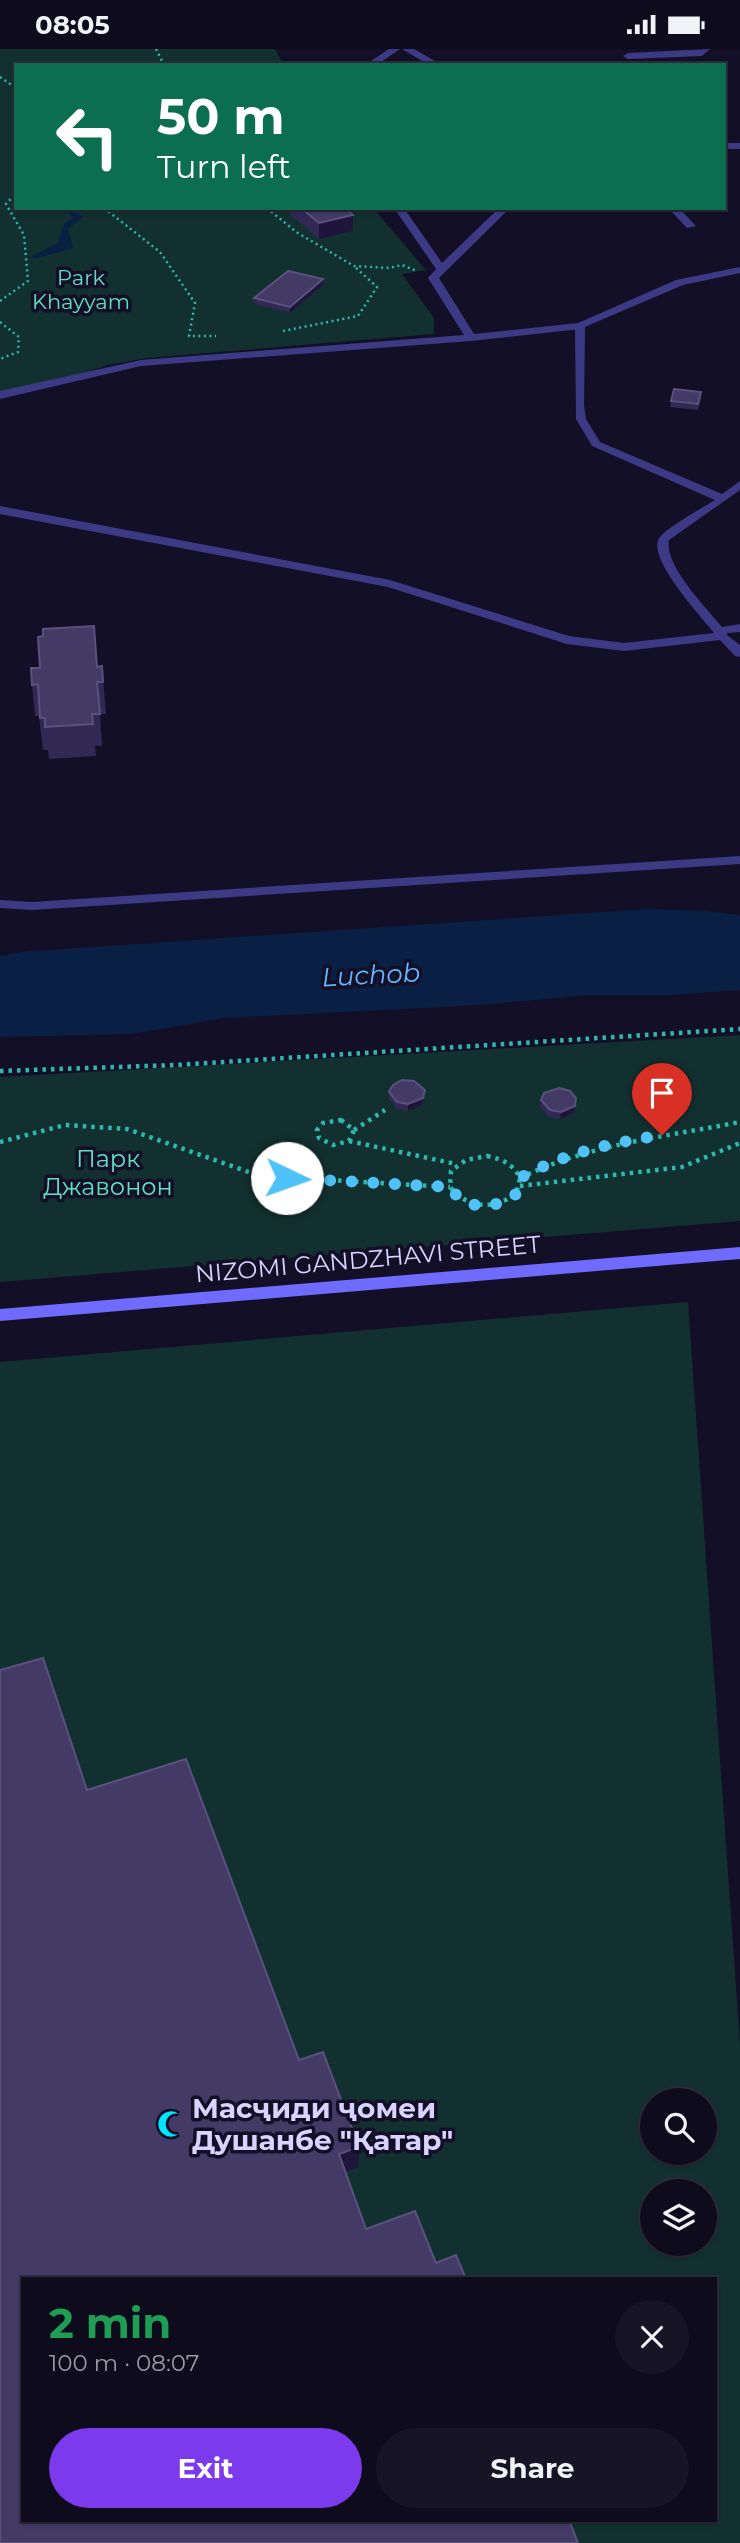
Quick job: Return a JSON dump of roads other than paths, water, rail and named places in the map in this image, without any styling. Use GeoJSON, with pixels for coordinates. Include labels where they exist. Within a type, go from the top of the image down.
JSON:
{"type":"FeatureCollection","features":[{"type":"Feature","properties":{"kind":"street"},"geometry":{"type":"LineString","coordinates":[[373,63],[395,49]]}},
{"type":"Feature","properties":{"kind":"street"},"geometry":{"type":"LineString","coordinates":[[407,49],[433,63]]}},
{"type":"Feature","properties":{"kind":"street"},"geometry":{"type":"LineString","coordinates":[[628,56],[702,53],[705,49]]}},
{"type":"Feature","properties":{"kind":"street"},"geometry":{"type":"LineString","coordinates":[[400,210],[438,274],[471,338]]}},
{"type":"Feature","properties":{"kind":"street"},"geometry":{"type":"LineString","coordinates":[[438,274],[503,210]]}},
{"type":"Feature","properties":{"kind":"street"},"geometry":{"type":"LineString","coordinates":[[675,210],[691,226]]}},
{"type":"Feature","properties":{"kind":"street"},"geometry":{"type":"LineString","coordinates":[[0,395],[141,363],[471,338],[580,326],[680,282],[740,270]]}},
{"type":"Feature","properties":{"kind":"street"},"geometry":{"type":"LineString","coordinates":[[0,510],[390,584],[567,640],[624,647],[721,634],[740,653]]}},
{"type":"Feature","properties":{"kind":"street","name":"NIZOMI GANDZHAVI STREET"},"geometry":{"type":"LineString","coordinates":[[0,1315],[740,1253]]}},
{"type":"Feature","properties":{"kind":"lane"},"geometry":{"type":"LineString","coordinates":[[580,326],[579,405],[581,419],[596,444],[723,499]]}},
{"type":"Feature","properties":{"kind":"lane"},"geometry":{"type":"LineString","coordinates":[[740,484],[723,499],[663,539],[662,549],[666,563],[721,634],[740,628]]}},
{"type":"Feature","properties":{"kind":"lane"},"geometry":{"type":"LineString","coordinates":[[0,904],[45,905],[740,860]]}},
{"type":"Feature","properties":{"kind":"water"},"geometry":{"type":"Polygon","coordinates":[[[67,210],[76,210],[75,213],[84,216],[68,229],[73,248],[34,259],[32,256],[58,243],[64,224],[73,218],[67,210]]]}},
{"type":"Feature","properties":{"kind":"water","name":"Luchob"},"geometry":{"type":"Polygon","coordinates":[[[647,909],[740,915],[740,990],[671,995],[588,995],[481,1005],[224,1018],[132,1034],[0,1037],[0,956],[21,952],[647,909]]]}},
{"type":"Feature","properties":{"kind":"place","name":"Масҷиди ҷомеи Душанбе \"Қатар\""},"geometry":{"type":"Point","coordinates":[171,2124]}},
{"type":"Feature","properties":{"kind":"park label","name":"Park Khayyam"},"geometry":{"type":"Point","coordinates":[81,289]}},
{"type":"Feature","properties":{"kind":"park label","name":"Парк Джавонон"},"geometry":{"type":"Point","coordinates":[108,1172]}}]}
